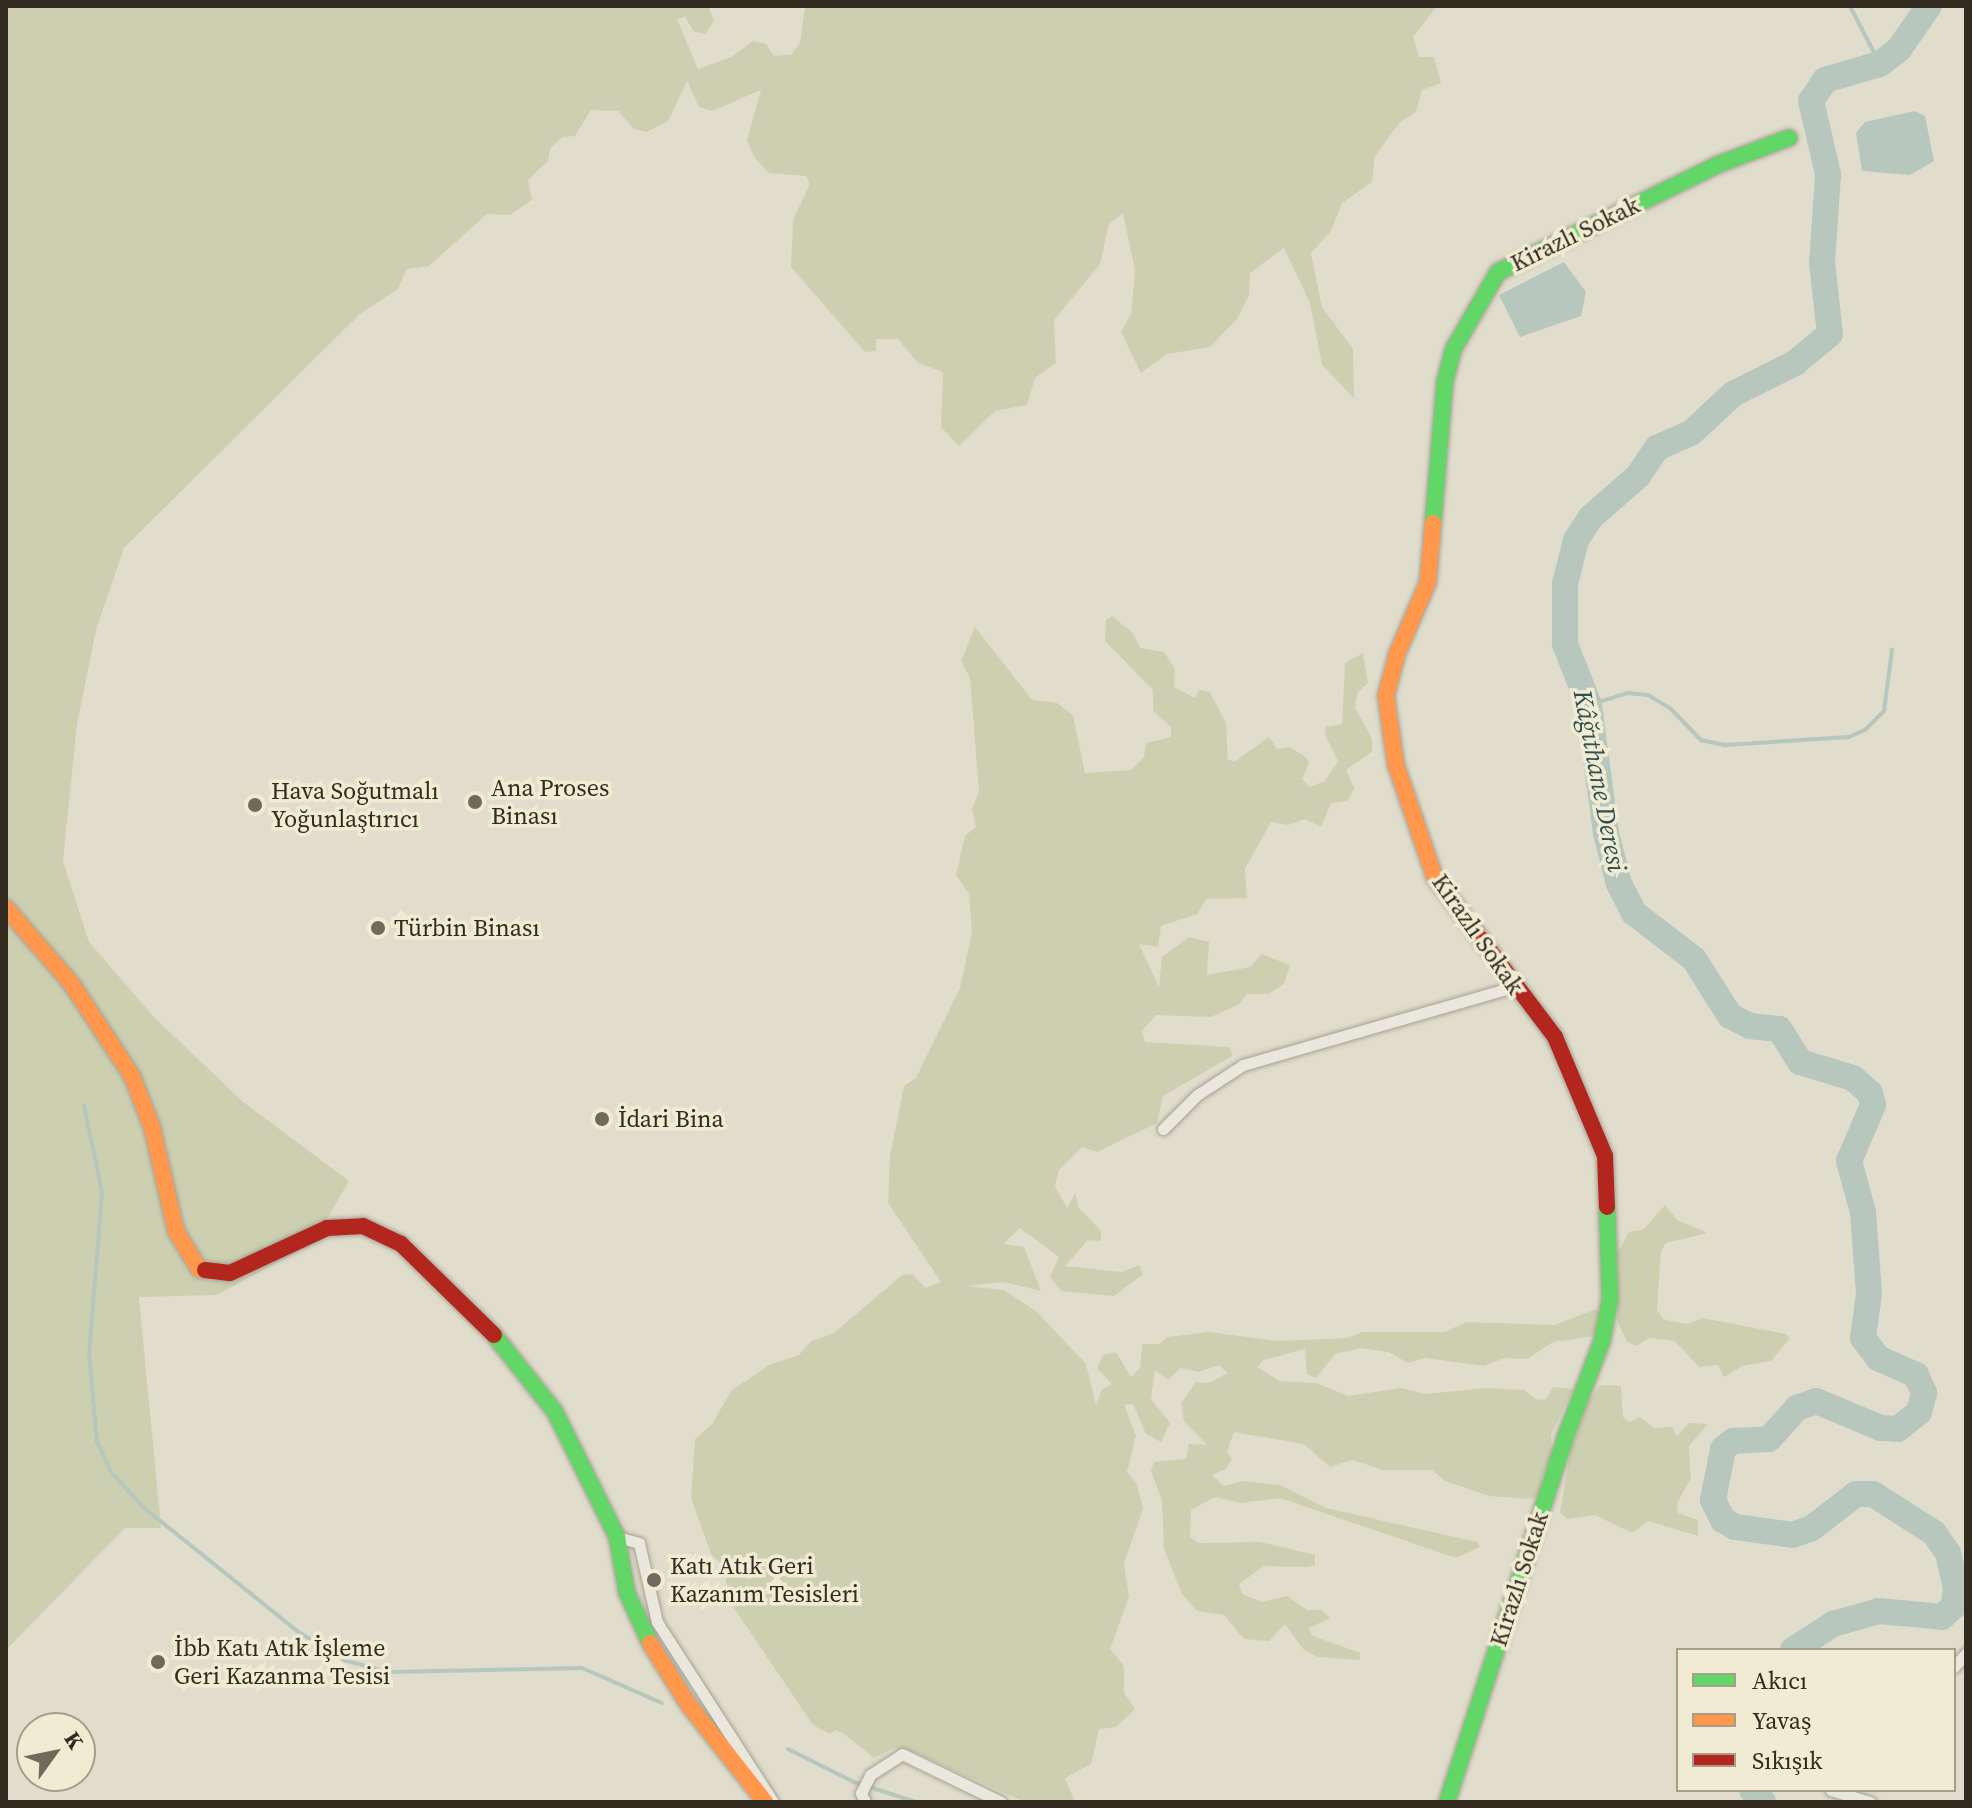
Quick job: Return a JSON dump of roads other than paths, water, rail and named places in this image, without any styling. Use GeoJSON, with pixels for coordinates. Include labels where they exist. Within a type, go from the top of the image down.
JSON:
{"type":"FeatureCollection","features":[{"type":"Feature","properties":{"kind":"street","name":"Kirazlı Sokak"},"geometry":{"type":"LineString","coordinates":[[1447,1802],[1609,1316],[1605,1156],[1555,1037],[1514,987],[1435,878],[1396,765],[1386,696],[1397,654],[1428,582],[1445,381],[1454,348],[1498,272],[1717,165],[1789,138]]}},
{"type":"Feature","properties":{"kind":"street"},"geometry":{"type":"LineString","coordinates":[[6,908],[71,983],[132,1076],[152,1127],[176,1231],[191,1260],[208,1273],[230,1273],[314,1234],[347,1225],[380,1231],[401,1244],[535,1382],[617,1537],[627,1593],[641,1628],[688,1704],[765,1802]]}},
{"type":"Feature","properties":{"kind":"street"},"geometry":{"type":"LineString","coordinates":[[1163,1129],[1197,1095],[1243,1065],[1514,987]]}},
{"type":"Feature","properties":{"kind":"street"},"geometry":{"type":"LineString","coordinates":[[617,1537],[639,1543],[657,1622],[773,1802]]}},
{"type":"Feature","properties":{"kind":"street"},"geometry":{"type":"LineString","coordinates":[[865,1802],[861,1793],[870,1775],[902,1754],[1001,1802]]}},
{"type":"Feature","properties":{"kind":"street"},"geometry":{"type":"LineString","coordinates":[[1838,1792],[1870,1802]]}},
{"type":"Feature","properties":{"kind":"waterway"},"geometry":{"type":"LineString","coordinates":[[1850,6],[1880,64]]}},
{"type":"Feature","properties":{"kind":"waterway","name":"Kâğıthane Deresi"},"geometry":{"type":"LineString","coordinates":[[1796,1648],[1833,1624],[1879,1611],[1942,1617],[1954,1606],[1956,1588],[1948,1553],[1934,1533],[1873,1494],[1856,1494],[1812,1528],[1793,1535],[1735,1527],[1723,1520],[1713,1500],[1723,1449],[1733,1441],[1769,1439],[1797,1408],[1816,1401],[1881,1428],[1898,1429],[1919,1412],[1924,1393],[1916,1375],[1878,1358],[1863,1338],[1869,1294],[1863,1212],[1849,1161],[1873,1105],[1870,1093],[1853,1078],[1800,1062],[1779,1029],[1750,1026],[1730,1016],[1694,959],[1634,913],[1619,884],[1606,833],[1589,705],[1565,644],[1565,584],[1576,540],[1591,517],[1638,476],[1657,448],[1691,433],[1733,394],[1795,363],[1830,334],[1822,263],[1828,174],[1811,101],[1825,80],[1880,64],[1899,49],[1929,6]]}},
{"type":"Feature","properties":{"kind":"waterway"},"geometry":{"type":"LineString","coordinates":[[1589,705],[1628,693],[1648,695],[1670,708],[1701,740],[1725,745],[1849,737],[1865,730],[1884,711],[1892,650]]}},
{"type":"Feature","properties":{"kind":"waterway"},"geometry":{"type":"LineString","coordinates":[[84,1105],[102,1193],[89,1353],[97,1442],[111,1472],[143,1507],[297,1631],[344,1660],[388,1672],[582,1668],[662,1703]]}},
{"type":"Feature","properties":{"kind":"waterway"},"geometry":{"type":"LineString","coordinates":[[788,1749],[854,1782],[916,1802]]}},
{"type":"Feature","properties":{"kind":"waterway","name":"Kâğıthane Deresi"},"geometry":{"type":"LineString","coordinates":[[1754,1792],[1763,1802]]}},
{"type":"Feature","properties":{"kind":"place","name":"Ana Proses Binası"},"geometry":{"type":"Point","coordinates":[475,802]}},
{"type":"Feature","properties":{"kind":"place","name":"Hava Soğutmalı Yoğunlaştırıcı"},"geometry":{"type":"Point","coordinates":[255,805]}},
{"type":"Feature","properties":{"kind":"place","name":"Türbin Binası"},"geometry":{"type":"Point","coordinates":[378,928]}},
{"type":"Feature","properties":{"kind":"place","name":"İdari Bina"},"geometry":{"type":"Point","coordinates":[602,1119]}},
{"type":"Feature","properties":{"kind":"place","name":"Katı Atık Geri Kazanım Tesisleri"},"geometry":{"type":"Point","coordinates":[654,1580]}},
{"type":"Feature","properties":{"kind":"place","name":"İbb Katı Atık İşleme Geri Kazanma Tesisi"},"geometry":{"type":"Point","coordinates":[158,1662]}}]}
